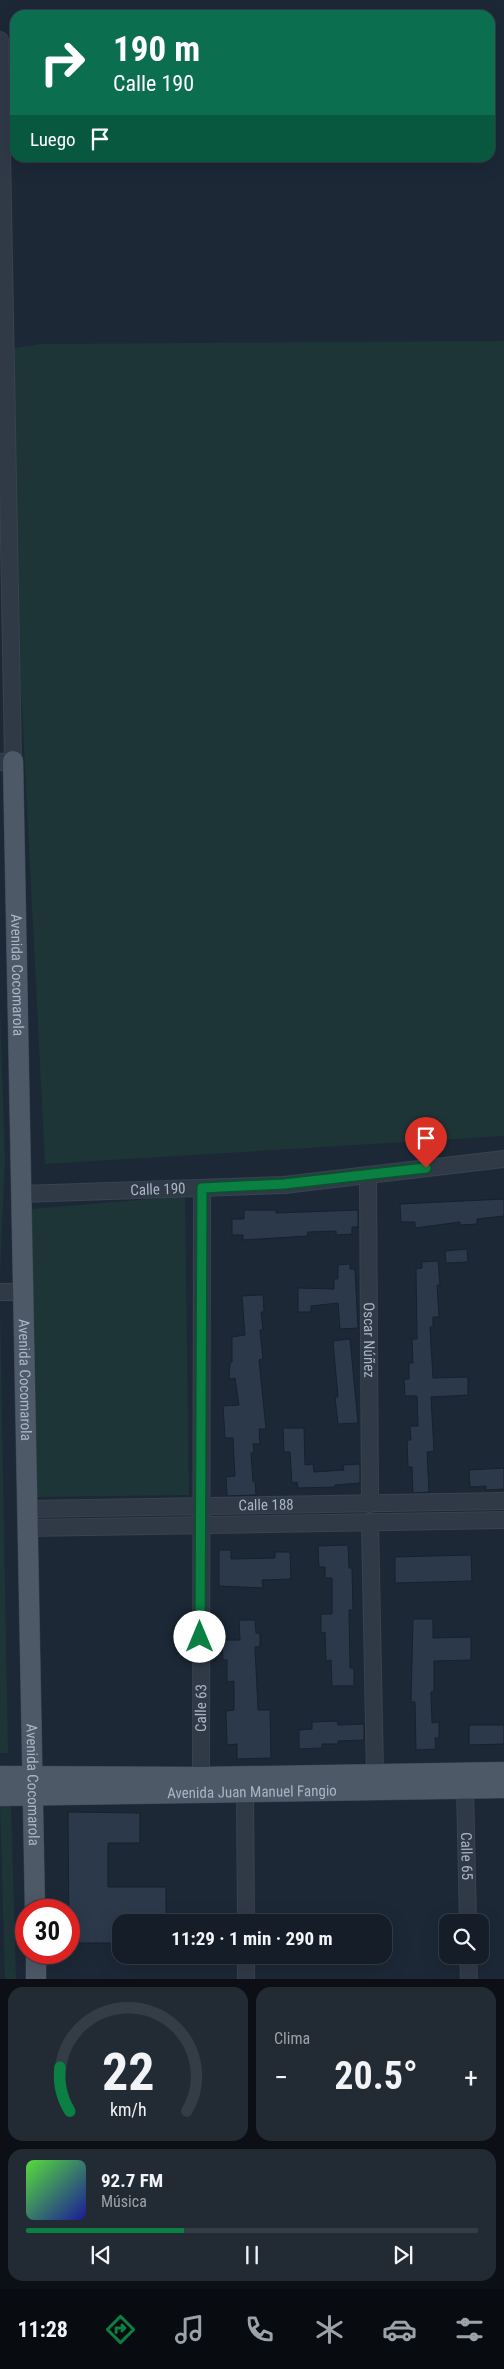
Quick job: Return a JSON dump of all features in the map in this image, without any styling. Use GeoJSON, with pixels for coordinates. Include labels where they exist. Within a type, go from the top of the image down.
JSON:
{"type":"FeatureCollection","features":[{"type":"Feature","properties":{"kind":"main road","name":"Avenida Cocomarola"},"geometry":{"type":"LineString","coordinates":[[7,761],[22,1194],[35,1899]]}},
{"type":"Feature","properties":{"kind":"main road","name":"Avenida Juan Manuel Fangio"},"geometry":{"type":"LineString","coordinates":[[0,1776],[201,1777],[504,1772]]}},
{"type":"Feature","properties":{"kind":"main road","name":"Avenida Juan Manuel Fangio"},"geometry":{"type":"LineString","coordinates":[[0,1796],[504,1788]]}},
{"type":"Feature","properties":{"kind":"main road"},"geometry":{"type":"LineString","coordinates":[[36,1964],[36,1979]]}},
{"type":"Feature","properties":{"kind":"street","name":"Avenida Cocomarola"},"geometry":{"type":"LineString","coordinates":[[0,40],[7,761]]}},
{"type":"Feature","properties":{"kind":"street","name":"Calle 190"},"geometry":{"type":"LineString","coordinates":[[22,1194],[284,1184],[504,1159]]}},
{"type":"Feature","properties":{"kind":"street","name":"Oscar Núñez"},"geometry":{"type":"LineString","coordinates":[[368,1175],[370,1504]]}},
{"type":"Feature","properties":{"kind":"street","name":"Calle 63"},"geometry":{"type":"LineString","coordinates":[[201,1777],[202,1188]]}},
{"type":"Feature","properties":{"kind":"street"},"geometry":{"type":"LineString","coordinates":[[0,1292],[24,1292]]}},
{"type":"Feature","properties":{"kind":"street","name":"Calle 188"},"geometry":{"type":"LineString","coordinates":[[28,1518],[200,1505],[504,1501]]}},
{"type":"Feature","properties":{"kind":"street","name":"Calle 188"},"geometry":{"type":"LineString","coordinates":[[28,1518],[200,1525],[504,1520]]}},
{"type":"Feature","properties":{"kind":"street"},"geometry":{"type":"LineString","coordinates":[[370,1522],[375,1774]]}},
{"type":"Feature","properties":{"kind":"street","name":"Calle 65"},"geometry":{"type":"LineString","coordinates":[[465,1788],[468,1914]]}},
{"type":"Feature","properties":{"kind":"street"},"geometry":{"type":"LineString","coordinates":[[245,1792],[246,1914]]}},
{"type":"Feature","properties":{"kind":"street"},"geometry":{"type":"LineString","coordinates":[[246,1964],[246,1979]]}},
{"type":"Feature","properties":{"kind":"street"},"geometry":{"type":"LineString","coordinates":[[468,1964],[469,1979]]}},
{"type":"Feature","properties":{"kind":"green space"},"geometry":{"type":"Polygon","coordinates":[[[504,341],[504,1136],[45,1164],[8,430],[8,349],[41,344],[504,341]]]}},
{"type":"Feature","properties":{"kind":"green space"},"geometry":{"type":"Polygon","coordinates":[[[0,1006],[5,1160],[0,1275],[0,1006]]]}},
{"type":"Feature","properties":{"kind":"green space"},"geometry":{"type":"Polygon","coordinates":[[[185,1196],[189,1495],[35,1497],[31,1209],[185,1196]]]}},
{"type":"Feature","properties":{"kind":"green space"},"geometry":{"type":"Polygon","coordinates":[[[0,1302],[8,1753],[0,1753],[0,1302]]]}},
{"type":"Feature","properties":{"kind":"green space"},"geometry":{"type":"Polygon","coordinates":[[[0,1804],[11,1804],[16,1979],[5,1979],[0,1804]]]}},
{"type":"Feature","properties":{"kind":"building"},"geometry":{"type":"Polygon","coordinates":[[[504,1199],[504,1216],[477,1219],[477,1224],[460,1225],[460,1222],[415,1228],[415,1222],[401,1222],[400,1204],[504,1199]]]}},
{"type":"Feature","properties":{"kind":"building"},"geometry":{"type":"Polygon","coordinates":[[[244,1210],[276,1210],[276,1213],[358,1210],[358,1227],[352,1227],[352,1234],[336,1235],[336,1231],[308,1232],[307,1236],[243,1240],[243,1235],[232,1235],[232,1219],[244,1219],[244,1210]]]}},
{"type":"Feature","properties":{"kind":"building"},"geometry":{"type":"Polygon","coordinates":[[[467,1249],[468,1262],[446,1263],[445,1251],[467,1249]]]}},
{"type":"Feature","properties":{"kind":"building"},"geometry":{"type":"Polygon","coordinates":[[[438,1261],[440,1285],[437,1285],[439,1317],[433,1317],[433,1327],[430,1327],[433,1378],[468,1377],[468,1395],[431,1397],[434,1451],[427,1452],[429,1492],[413,1493],[412,1467],[408,1467],[407,1440],[411,1440],[410,1426],[418,1426],[417,1396],[405,1396],[404,1379],[409,1379],[409,1363],[413,1363],[412,1339],[417,1339],[416,1269],[422,1268],[422,1262],[438,1261]]]}},
{"type":"Feature","properties":{"kind":"building"},"geometry":{"type":"Polygon","coordinates":[[[350,1264],[350,1269],[355,1269],[358,1328],[340,1329],[338,1303],[311,1306],[311,1312],[298,1312],[298,1288],[334,1289],[334,1279],[338,1279],[338,1265],[350,1264]]]}},
{"type":"Feature","properties":{"kind":"building"},"geometry":{"type":"Polygon","coordinates":[[[263,1295],[264,1312],[261,1312],[263,1330],[260,1330],[263,1359],[259,1360],[266,1429],[259,1429],[260,1444],[253,1444],[254,1453],[251,1453],[256,1495],[227,1496],[226,1477],[235,1476],[233,1438],[225,1438],[223,1406],[239,1405],[235,1378],[229,1379],[230,1363],[232,1362],[232,1337],[245,1335],[242,1296],[263,1295]]]}},
{"type":"Feature","properties":{"kind":"building"},"geometry":{"type":"Polygon","coordinates":[[[350,1339],[358,1423],[338,1424],[335,1397],[338,1397],[333,1341],[350,1339]]]}},
{"type":"Feature","properties":{"kind":"building"},"geometry":{"type":"Polygon","coordinates":[[[283,1428],[304,1428],[305,1465],[313,1464],[314,1472],[344,1470],[343,1465],[360,1464],[360,1483],[335,1485],[335,1487],[298,1488],[297,1482],[292,1483],[290,1452],[284,1452],[283,1428]]]}},
{"type":"Feature","properties":{"kind":"building"},"geometry":{"type":"Polygon","coordinates":[[[504,1468],[504,1489],[486,1490],[486,1486],[470,1487],[469,1470],[504,1468]]]}},
{"type":"Feature","properties":{"kind":"building"},"geometry":{"type":"Polygon","coordinates":[[[348,1545],[349,1568],[352,1568],[353,1610],[349,1610],[350,1668],[354,1668],[354,1686],[332,1686],[331,1660],[326,1661],[325,1632],[321,1633],[321,1614],[332,1614],[332,1578],[325,1578],[325,1567],[319,1567],[318,1546],[348,1545]]]}},
{"type":"Feature","properties":{"kind":"building"},"geometry":{"type":"Polygon","coordinates":[[[219,1550],[231,1550],[231,1559],[275,1558],[275,1552],[290,1552],[291,1579],[262,1580],[263,1588],[219,1586],[219,1550]]]}},
{"type":"Feature","properties":{"kind":"building"},"geometry":{"type":"Polygon","coordinates":[[[471,1555],[472,1581],[395,1583],[395,1557],[471,1555]]]}},
{"type":"Feature","properties":{"kind":"building"},"geometry":{"type":"Polygon","coordinates":[[[413,1619],[433,1619],[433,1638],[471,1637],[471,1660],[434,1661],[434,1692],[431,1692],[432,1723],[439,1722],[439,1738],[435,1738],[436,1749],[416,1750],[415,1702],[411,1702],[413,1619]]]}},
{"type":"Feature","properties":{"kind":"building"},"geometry":{"type":"Polygon","coordinates":[[[239,1620],[255,1620],[256,1633],[260,1633],[260,1647],[255,1647],[258,1710],[270,1710],[271,1758],[237,1759],[237,1744],[227,1745],[226,1711],[234,1710],[234,1681],[227,1682],[227,1660],[223,1660],[222,1640],[240,1640],[239,1620]]]}},
{"type":"Feature","properties":{"kind":"building"},"geometry":{"type":"Polygon","coordinates":[[[337,1721],[338,1725],[364,1724],[364,1740],[338,1741],[338,1744],[322,1744],[322,1748],[299,1749],[299,1730],[312,1729],[312,1722],[337,1721]]]}},
{"type":"Feature","properties":{"kind":"building"},"geometry":{"type":"Polygon","coordinates":[[[469,1725],[504,1725],[504,1744],[469,1745],[469,1725]]]}},
{"type":"Feature","properties":{"kind":"building"},"geometry":{"type":"Polygon","coordinates":[[[68,1812],[140,1813],[140,1843],[108,1843],[108,1887],[166,1887],[166,1914],[112,1914],[112,1943],[80,1943],[80,1899],[69,1899],[68,1812]]]}},
{"type":"Feature","properties":{"kind":"route"},"geometry":{"type":"LineString","coordinates":[[200,1637],[202,1188],[284,1184],[426,1168]]}}]}
